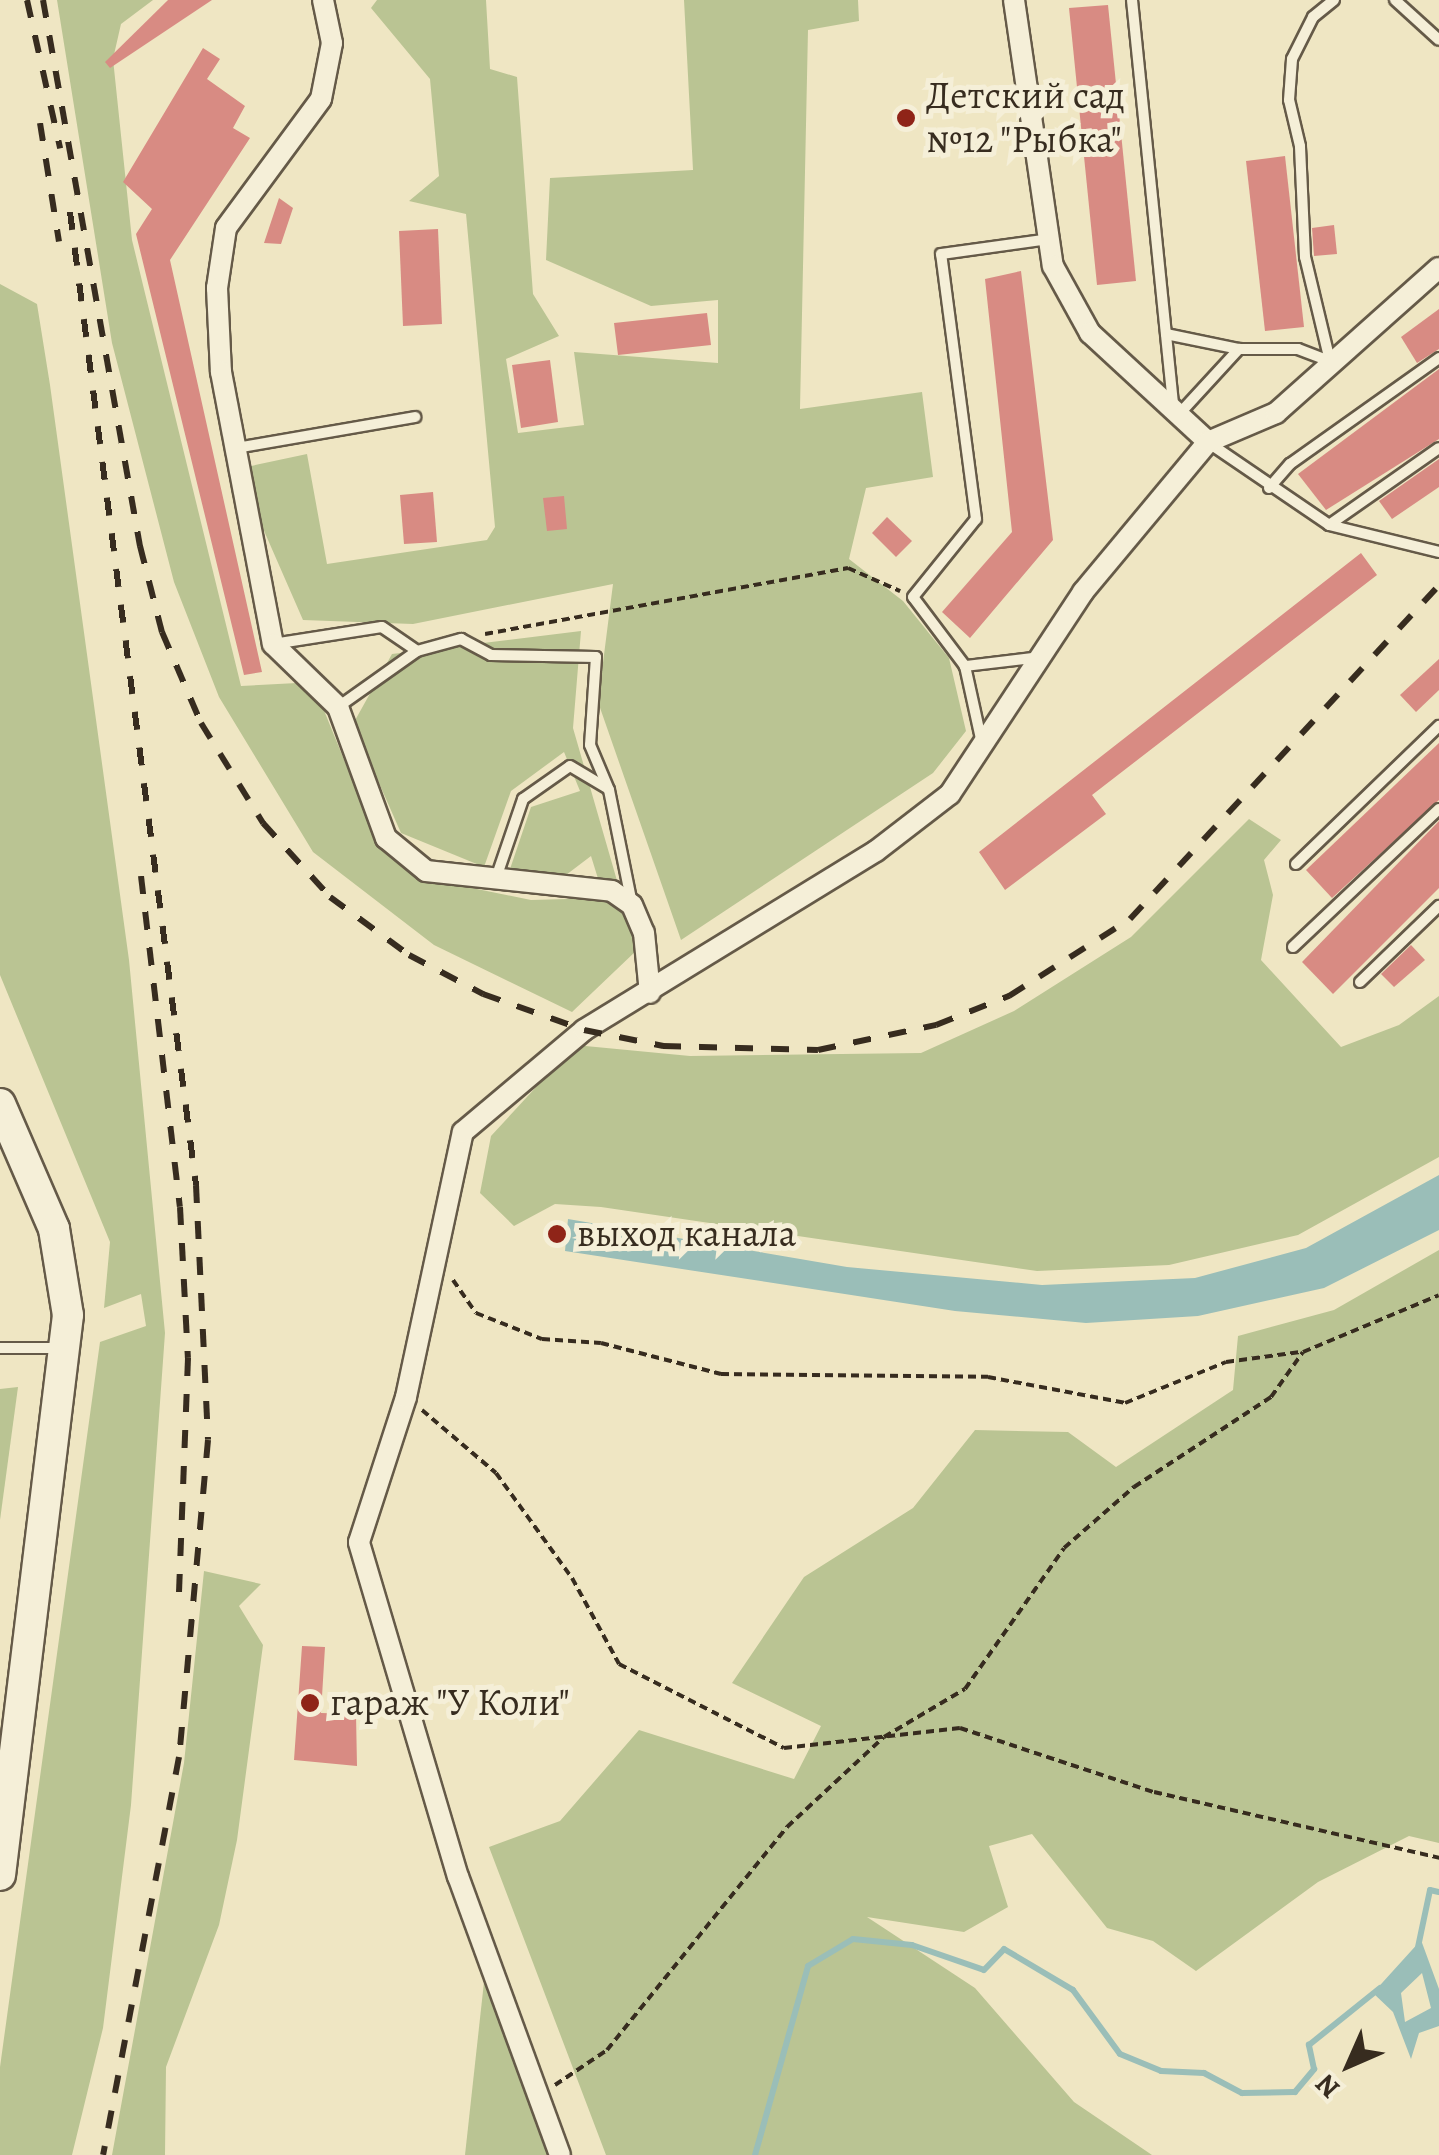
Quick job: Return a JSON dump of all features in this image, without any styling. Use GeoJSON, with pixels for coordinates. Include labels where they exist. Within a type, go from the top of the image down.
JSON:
{"type":"FeatureCollection","features":[{"type":"Feature","properties":{"kind":"main road"},"geometry":{"type":"LineString","coordinates":[[0,1104],[54,1229],[68,1315],[0,1875]]}},
{"type":"Feature","properties":{"kind":"street"},"geometry":{"type":"LineString","coordinates":[[323,0],[332,43],[321,99],[226,228],[216,322],[235,448],[274,644],[338,707],[386,838],[426,871],[494,882],[612,891],[632,904],[644,933],[650,993]]}},
{"type":"Feature","properties":{"kind":"street"},"geometry":{"type":"LineString","coordinates":[[1014,0],[1052,266],[1090,333],[1177,408],[1208,442]]}},
{"type":"Feature","properties":{"kind":"street"},"geometry":{"type":"LineString","coordinates":[[560,2155],[458,1877],[358,1542],[406,1397],[463,1132],[584,1030],[876,851],[950,794],[984,752],[1083,592],[1208,442],[1276,412],[1439,268]]}},
{"type":"Feature","properties":{"kind":"lane"},"geometry":{"type":"LineString","coordinates":[[1132,0],[1177,408]]}},
{"type":"Feature","properties":{"kind":"lane"},"geometry":{"type":"LineString","coordinates":[[1330,361],[1305,256],[1300,146],[1289,100],[1292,59],[1313,18],[1334,0]]}},
{"type":"Feature","properties":{"kind":"lane"},"geometry":{"type":"LineString","coordinates":[[1395,0],[1439,40]]}},
{"type":"Feature","properties":{"kind":"lane"},"geometry":{"type":"LineString","coordinates":[[984,752],[965,666],[913,597],[976,519],[941,254],[1049,239]]}},
{"type":"Feature","properties":{"kind":"lane"},"geometry":{"type":"LineString","coordinates":[[1166,334],[1240,349],[1298,349],[1330,361]]}},
{"type":"Feature","properties":{"kind":"lane"},"geometry":{"type":"LineString","coordinates":[[1177,408],[1240,349]]}},
{"type":"Feature","properties":{"kind":"lane"},"geometry":{"type":"LineString","coordinates":[[1269,488],[1290,464],[1439,358]]}},
{"type":"Feature","properties":{"kind":"lane"},"geometry":{"type":"LineString","coordinates":[[235,448],[414,417]]}},
{"type":"Feature","properties":{"kind":"lane"},"geometry":{"type":"LineString","coordinates":[[1208,442],[1269,488],[1328,525],[1439,552]]}},
{"type":"Feature","properties":{"kind":"lane"},"geometry":{"type":"LineString","coordinates":[[1328,525],[1439,448]]}},
{"type":"Feature","properties":{"kind":"lane"},"geometry":{"type":"LineString","coordinates":[[274,644],[382,627],[416,651]]}},
{"type":"Feature","properties":{"kind":"lane"},"geometry":{"type":"LineString","coordinates":[[338,707],[416,651],[461,639],[491,655],[596,657],[590,745],[609,790],[632,904]]}},
{"type":"Feature","properties":{"kind":"lane"},"geometry":{"type":"LineString","coordinates":[[965,666],[1043,657]]}},
{"type":"Feature","properties":{"kind":"lane"},"geometry":{"type":"LineString","coordinates":[[1296,864],[1439,726]]}},
{"type":"Feature","properties":{"kind":"lane"},"geometry":{"type":"LineString","coordinates":[[494,882],[523,798],[570,766],[609,790]]}},
{"type":"Feature","properties":{"kind":"lane"},"geometry":{"type":"LineString","coordinates":[[1293,947],[1439,809]]}},
{"type":"Feature","properties":{"kind":"lane"},"geometry":{"type":"LineString","coordinates":[[1360,982],[1439,906]]}},
{"type":"Feature","properties":{"kind":"lane"},"geometry":{"type":"LineString","coordinates":[[0,1348],[65,1348]]}},
{"type":"Feature","properties":{"kind":"path"},"geometry":{"type":"LineString","coordinates":[[461,639],[848,568],[913,597]]}},
{"type":"Feature","properties":{"kind":"path"},"geometry":{"type":"LineString","coordinates":[[436,1256],[476,1313],[542,1339],[601,1343],[721,1374],[988,1377],[1125,1404],[1226,1362],[1303,1352],[1439,1295]]}},
{"type":"Feature","properties":{"kind":"path"},"geometry":{"type":"LineString","coordinates":[[538,2096],[606,2050],[787,1828],[884,1737],[966,1689],[1064,1548],[1134,1487],[1272,1396],[1303,1352]]}},
{"type":"Feature","properties":{"kind":"path"},"geometry":{"type":"LineString","coordinates":[[406,1397],[496,1472],[572,1578],[619,1664],[784,1748],[960,1728],[1154,1792],[1439,1858]]}},
{"type":"Feature","properties":{"kind":"green space"},"geometry":{"type":"Polygon","coordinates":[[[57,0],[153,0],[121,24],[113,59],[132,240],[241,686],[297,683],[321,703],[377,841],[423,878],[531,900],[604,898],[591,856],[562,878],[510,869],[531,807],[580,791],[564,752],[511,791],[484,867],[401,833],[353,724],[392,654],[581,631],[573,728],[637,950],[572,1012],[434,945],[313,852],[219,697],[174,582],[112,343],[57,0]]]}},
{"type":"Feature","properties":{"kind":"green space"},"geometry":{"type":"Polygon","coordinates":[[[377,0],[486,0],[490,69],[517,77],[533,294],[559,336],[506,359],[518,433],[584,425],[574,352],[718,363],[718,300],[651,306],[546,260],[550,178],[693,170],[684,0],[858,0],[859,21],[808,30],[800,409],[922,392],[933,477],[866,488],[849,559],[903,601],[949,658],[966,731],[933,773],[681,940],[598,702],[613,584],[413,624],[303,620],[237,469],[307,454],[327,564],[487,540],[495,527],[466,214],[409,201],[439,176],[430,79],[371,8],[377,0]]]}},
{"type":"Feature","properties":{"kind":"green space"},"geometry":{"type":"Polygon","coordinates":[[[0,284],[37,304],[50,385],[129,960],[165,1333],[131,1805],[103,2028],[72,2155],[0,2155],[0,2067],[100,1342],[146,1326],[141,1294],[104,1308],[110,1242],[0,975],[0,284]]]}},
{"type":"Feature","properties":{"kind":"green space"},"geometry":{"type":"Polygon","coordinates":[[[1249,819],[1281,840],[1264,860],[1273,895],[1261,960],[1341,1047],[1399,1025],[1439,996],[1439,1157],[1298,1235],[1169,1265],[1037,1271],[601,1207],[555,1204],[514,1226],[480,1193],[491,1136],[575,1045],[690,1056],[921,1053],[1014,1011],[1131,937],[1249,819]]]}},
{"type":"Feature","properties":{"kind":"green space"},"geometry":{"type":"Polygon","coordinates":[[[1439,1250],[1439,1843],[1409,1836],[1318,1882],[1196,1971],[1153,1941],[1107,1928],[1032,1834],[989,1846],[1008,1907],[964,1932],[867,1917],[975,1988],[1074,2102],[1152,2155],[606,2155],[489,1847],[560,1821],[639,1730],[794,1779],[821,1726],[732,1683],[804,1577],[913,1508],[975,1430],[1068,1432],[1116,1467],[1233,1390],[1238,1336],[1334,1310],[1439,1250]]]}},
{"type":"Feature","properties":{"kind":"green space"},"geometry":{"type":"Polygon","coordinates":[[[18,1387],[0,1520],[0,1389],[18,1387]]]}},
{"type":"Feature","properties":{"kind":"green space"},"geometry":{"type":"Polygon","coordinates":[[[204,1571],[261,1584],[239,1606],[263,1645],[237,1840],[219,1925],[166,2067],[165,2155],[112,2155],[184,1763],[204,1571]]]}},
{"type":"Feature","properties":{"kind":"green space"},"geometry":{"type":"Polygon","coordinates":[[[490,1980],[551,2155],[465,2155],[484,1982],[490,1980]]]}},
{"type":"Feature","properties":{"kind":"water"},"geometry":{"type":"Polygon","coordinates":[[[1439,1175],[1439,1230],[1324,1288],[1198,1316],[1086,1323],[955,1311],[565,1251],[568,1219],[847,1267],[1042,1285],[1195,1278],[1306,1248],[1439,1175]]]}},
{"type":"Feature","properties":{"kind":"water"},"geometry":{"type":"Polygon","coordinates":[[[1421,1940],[1439,1989],[1439,2026],[1419,2033],[1411,2059],[1393,2012],[1373,1993],[1421,1940]],[[1422,1973],[1401,1993],[1405,2022],[1431,2008],[1422,1973]]]}},
{"type":"Feature","properties":{"kind":"building"},"geometry":{"type":"Polygon","coordinates":[[[168,0],[212,0],[110,68],[105,62],[168,0]]]}},
{"type":"Feature","properties":{"kind":"building"},"geometry":{"type":"Polygon","coordinates":[[[1108,5],[1136,281],[1097,285],[1069,8],[1108,5]]]}},
{"type":"Feature","properties":{"kind":"building"},"geometry":{"type":"Polygon","coordinates":[[[203,48],[220,59],[207,79],[245,106],[233,128],[250,138],[170,260],[262,672],[244,675],[136,234],[152,209],[123,182],[203,48]]]}},
{"type":"Feature","properties":{"kind":"building"},"geometry":{"type":"Polygon","coordinates":[[[1285,156],[1304,327],[1265,331],[1246,161],[1285,156]]]}},
{"type":"Feature","properties":{"kind":"building"},"geometry":{"type":"Polygon","coordinates":[[[279,198],[293,208],[281,244],[264,243],[279,198]]]}},
{"type":"Feature","properties":{"kind":"building"},"geometry":{"type":"Polygon","coordinates":[[[1334,225],[1337,254],[1314,256],[1312,228],[1334,225]]]}},
{"type":"Feature","properties":{"kind":"building"},"geometry":{"type":"Polygon","coordinates":[[[438,229],[442,324],[403,326],[399,231],[438,229]]]}},
{"type":"Feature","properties":{"kind":"building"},"geometry":{"type":"Polygon","coordinates":[[[1021,271],[1053,540],[970,638],[942,612],[1012,532],[985,279],[1021,271]]]}},
{"type":"Feature","properties":{"kind":"building"},"geometry":{"type":"Polygon","coordinates":[[[1439,309],[1439,349],[1417,363],[1401,337],[1439,309]]]}},
{"type":"Feature","properties":{"kind":"building"},"geometry":{"type":"Polygon","coordinates":[[[707,313],[711,345],[618,355],[614,323],[707,313]]]}},
{"type":"Feature","properties":{"kind":"building"},"geometry":{"type":"Polygon","coordinates":[[[550,360],[558,422],[521,428],[512,365],[550,360]]]}},
{"type":"Feature","properties":{"kind":"building"},"geometry":{"type":"Polygon","coordinates":[[[1439,369],[1439,439],[1326,510],[1298,474],[1439,369]]]}},
{"type":"Feature","properties":{"kind":"building"},"geometry":{"type":"Polygon","coordinates":[[[1439,459],[1439,487],[1392,519],[1379,501],[1439,459]]]}},
{"type":"Feature","properties":{"kind":"building"},"geometry":{"type":"Polygon","coordinates":[[[433,492],[437,542],[404,544],[400,495],[433,492]]]}},
{"type":"Feature","properties":{"kind":"building"},"geometry":{"type":"Polygon","coordinates":[[[564,496],[567,529],[547,531],[543,498],[564,496]]]}},
{"type":"Feature","properties":{"kind":"building"},"geometry":{"type":"Polygon","coordinates":[[[887,517],[912,541],[896,557],[872,533],[887,517]]]}},
{"type":"Feature","properties":{"kind":"building"},"geometry":{"type":"Polygon","coordinates":[[[1361,553],[1377,575],[1092,795],[1106,814],[1005,890],[979,852],[1361,553]]]}},
{"type":"Feature","properties":{"kind":"building"},"geometry":{"type":"Polygon","coordinates":[[[1439,659],[1439,690],[1416,712],[1400,695],[1439,659]]]}},
{"type":"Feature","properties":{"kind":"building"},"geometry":{"type":"Polygon","coordinates":[[[1439,743],[1439,800],[1332,898],[1306,870],[1439,743]]]}},
{"type":"Feature","properties":{"kind":"building"},"geometry":{"type":"Polygon","coordinates":[[[1439,821],[1439,888],[1333,994],[1302,962],[1439,821]]]}},
{"type":"Feature","properties":{"kind":"building"},"geometry":{"type":"Polygon","coordinates":[[[1411,945],[1425,960],[1394,987],[1381,974],[1411,945]]]}},
{"type":"Feature","properties":{"kind":"building"},"geometry":{"type":"Polygon","coordinates":[[[302,1646],[325,1647],[321,1713],[356,1714],[357,1766],[294,1760],[302,1646]]]}},
{"type":"Feature","properties":{"kind":"waterway"},"geometry":{"type":"LineString","coordinates":[[1418,1947],[1430,1890],[1439,1892]]}},
{"type":"Feature","properties":{"kind":"waterway"},"geometry":{"type":"LineString","coordinates":[[755,2155],[808,1966],[853,1939],[912,1945],[984,1970],[1004,1949],[1073,1990],[1120,2054],[1161,2071],[1204,2073],[1242,2093],[1295,2092],[1314,2069],[1309,2045],[1380,1988]]}},
{"type":"Feature","properties":{"kind":"railway"},"geometry":{"type":"LineString","coordinates":[[27,0],[60,148]]}},
{"type":"Feature","properties":{"kind":"railway"},"geometry":{"type":"LineString","coordinates":[[43,0],[140,546],[162,632],[201,723],[263,823],[330,897],[409,955],[483,994],[584,1030],[663,1046],[818,1050],[936,1025],[1009,996],[1130,919],[1439,585]]}},
{"type":"Feature","properties":{"kind":"railway"},"geometry":{"type":"LineString","coordinates":[[40,123],[59,241]]}},
{"type":"Feature","properties":{"kind":"railway"},"geometry":{"type":"LineString","coordinates":[[70,212],[196,1185],[208,1440],[179,1757],[103,2155]]}},
{"type":"Feature","properties":{"kind":"railway"},"geometry":{"type":"LineString","coordinates":[[141,876],[180,1207],[188,1358],[179,1593]]}},
{"type":"Feature","properties":{"kind":"place","name":"Детский сад №12 \"Рыбка\""},"geometry":{"type":"Point","coordinates":[906,118]}},
{"type":"Feature","properties":{"kind":"place","name":"выход канала"},"geometry":{"type":"Point","coordinates":[557,1234]}},
{"type":"Feature","properties":{"kind":"place","name":"гараж \"У Коли\""},"geometry":{"type":"Point","coordinates":[310,1703]}}]}
